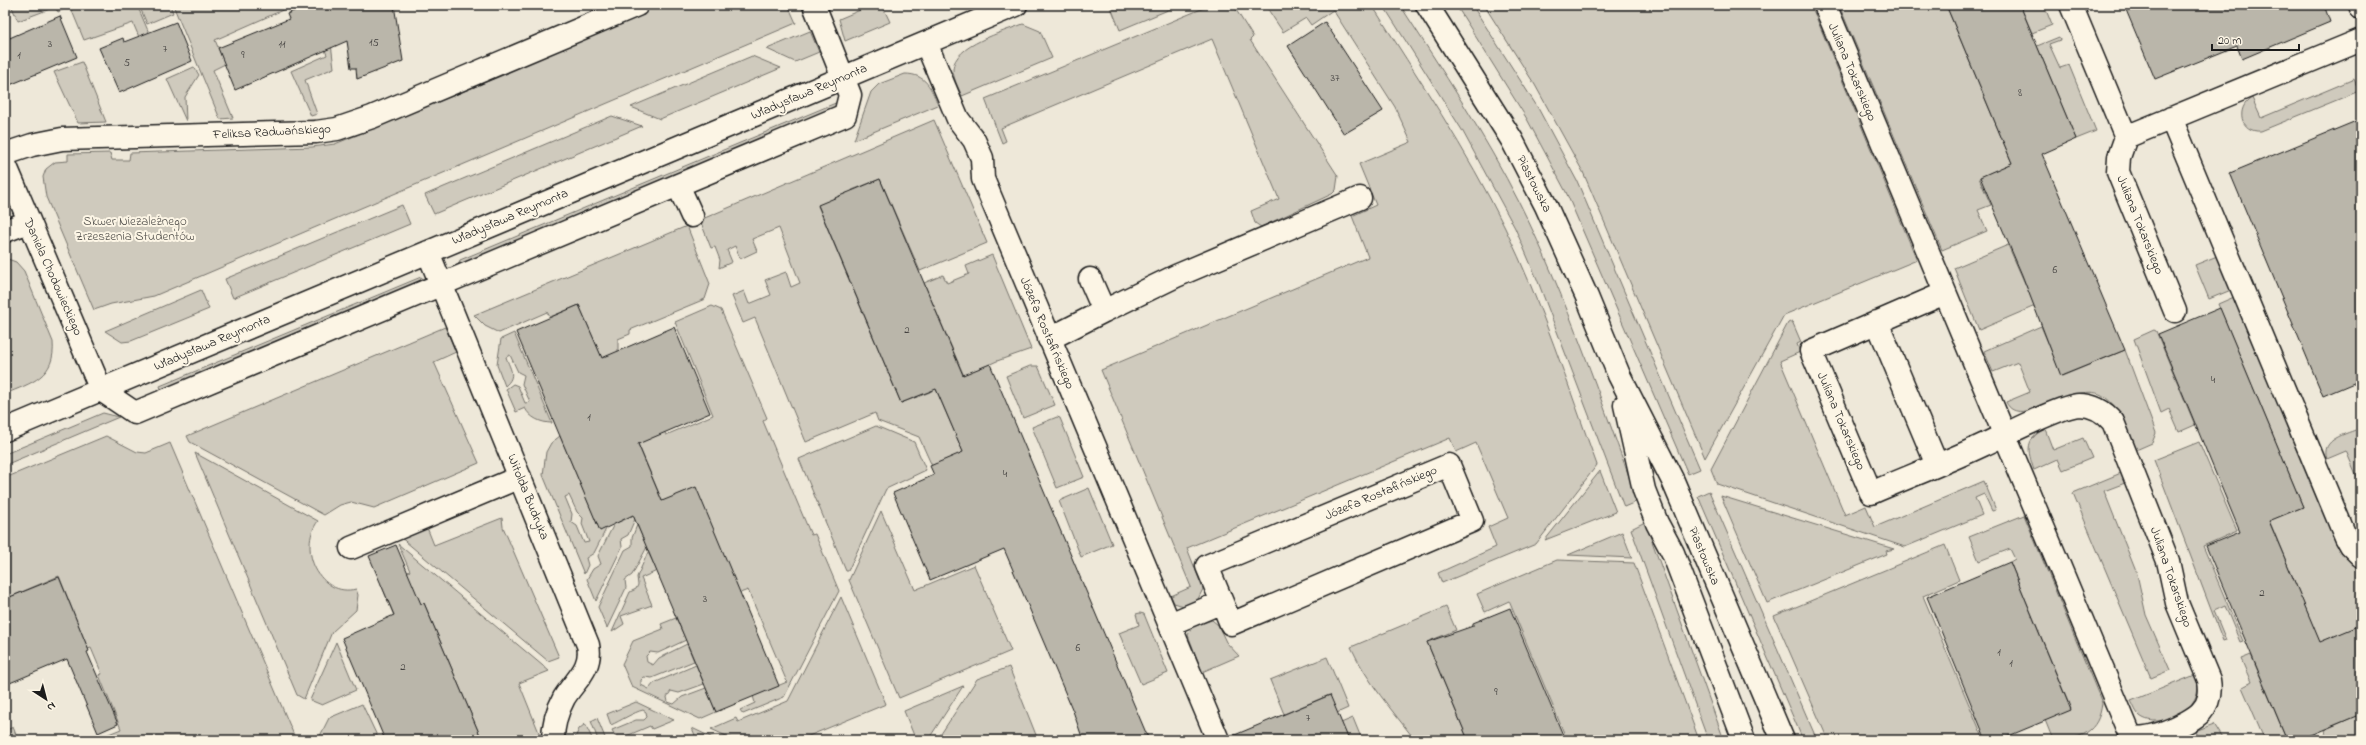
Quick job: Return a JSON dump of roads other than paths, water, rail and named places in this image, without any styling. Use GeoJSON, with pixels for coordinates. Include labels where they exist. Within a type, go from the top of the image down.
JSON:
{"type":"FeatureCollection","features":[{"type":"Feature","properties":{"kind":"street","name":"Feliksa Radwańskiego"},"geometry":{"type":"LineString","coordinates":[[5,154],[32,145],[62,140],[316,132],[337,129],[372,117],[637,5]]}},
{"type":"Feature","properties":{"kind":"street"},"geometry":{"type":"LineString","coordinates":[[101,390],[135,413],[845,115],[850,100],[844,78],[814,5]]}},
{"type":"Feature","properties":{"kind":"street","name":"Władysława Reymonta"},"geometry":{"type":"LineString","coordinates":[[5,430],[1016,5]]}},
{"type":"Feature","properties":{"kind":"street","name":"Piastowska"},"geometry":{"type":"LineString","coordinates":[[1427,5],[1486,97],[1532,177],[1572,262],[1619,375],[1673,481],[1783,740]]}},
{"type":"Feature","properties":{"kind":"street","name":"Juliana Tokarskiego"},"geometry":{"type":"LineString","coordinates":[[1825,5],[2005,434],[2130,735],[2143,739],[2190,721],[2206,706],[2211,690],[2209,680],[2178,603],[2168,561],[2113,422],[2099,409],[2085,406],[2074,406],[2005,434],[1871,493],[1811,351],[1945,293]]}},
{"type":"Feature","properties":{"kind":"street"},"geometry":{"type":"LineString","coordinates":[[2071,5],[2126,137],[2361,40]]}},
{"type":"Feature","properties":{"kind":"street","name":"Józefa Rostafińskiego"},"geometry":{"type":"LineString","coordinates":[[926,43],[958,119],[974,140],[982,158],[983,179],[1218,740]]}},
{"type":"Feature","properties":{"kind":"street"},"geometry":{"type":"LineString","coordinates":[[2171,118],[2346,538],[2350,545],[2361,556]]}},
{"type":"Feature","properties":{"kind":"street","name":"Juliana Tokarskiego"},"geometry":{"type":"LineString","coordinates":[[2126,137],[2119,157],[2118,172],[2175,311]]}},
{"type":"Feature","properties":{"kind":"street","name":"Daniela Chodowieckiego"},"geometry":{"type":"LineString","coordinates":[[5,164],[28,222],[101,390]]}},
{"type":"Feature","properties":{"kind":"street"},"geometry":{"type":"LineString","coordinates":[[678,185],[692,216]]}},
{"type":"Feature","properties":{"kind":"street"},"geometry":{"type":"LineString","coordinates":[[1049,339],[1176,276],[1360,198]]}},
{"type":"Feature","properties":{"kind":"street"},"geometry":{"type":"LineString","coordinates":[[5,231],[28,222]]}},
{"type":"Feature","properties":{"kind":"street","name":"Witolda Budryka"},"geometry":{"type":"LineString","coordinates":[[428,252],[589,650],[585,670],[565,696],[558,711],[553,740]]}},
{"type":"Feature","properties":{"kind":"street"},"geometry":{"type":"LineString","coordinates":[[1090,279],[1104,311]]}},
{"type":"Feature","properties":{"kind":"street"},"geometry":{"type":"LineString","coordinates":[[1877,322],[1937,465]]}},
{"type":"Feature","properties":{"kind":"street","name":"Piastowska"},"geometry":{"type":"LineString","coordinates":[[1619,375],[1644,490],[1657,523],[1674,553],[1744,740]]}},
{"type":"Feature","properties":{"kind":"street","name":"Józefa Rostafińskiego"},"geometry":{"type":"LineString","coordinates":[[1449,465],[1472,521],[1231,624],[1222,602],[1207,566],[1449,465]]}},
{"type":"Feature","properties":{"kind":"street"},"geometry":{"type":"LineString","coordinates":[[351,548],[520,477]]}},
{"type":"Feature","properties":{"kind":"street"},"geometry":{"type":"LineString","coordinates":[[1170,624],[1222,602]]}},
{"type":"Feature","properties":{"kind":"park label","name":"Skwer Niezależnego Zrzeszenia Studentów"},"geometry":{"type":"Point","coordinates":[135,228]}}]}
